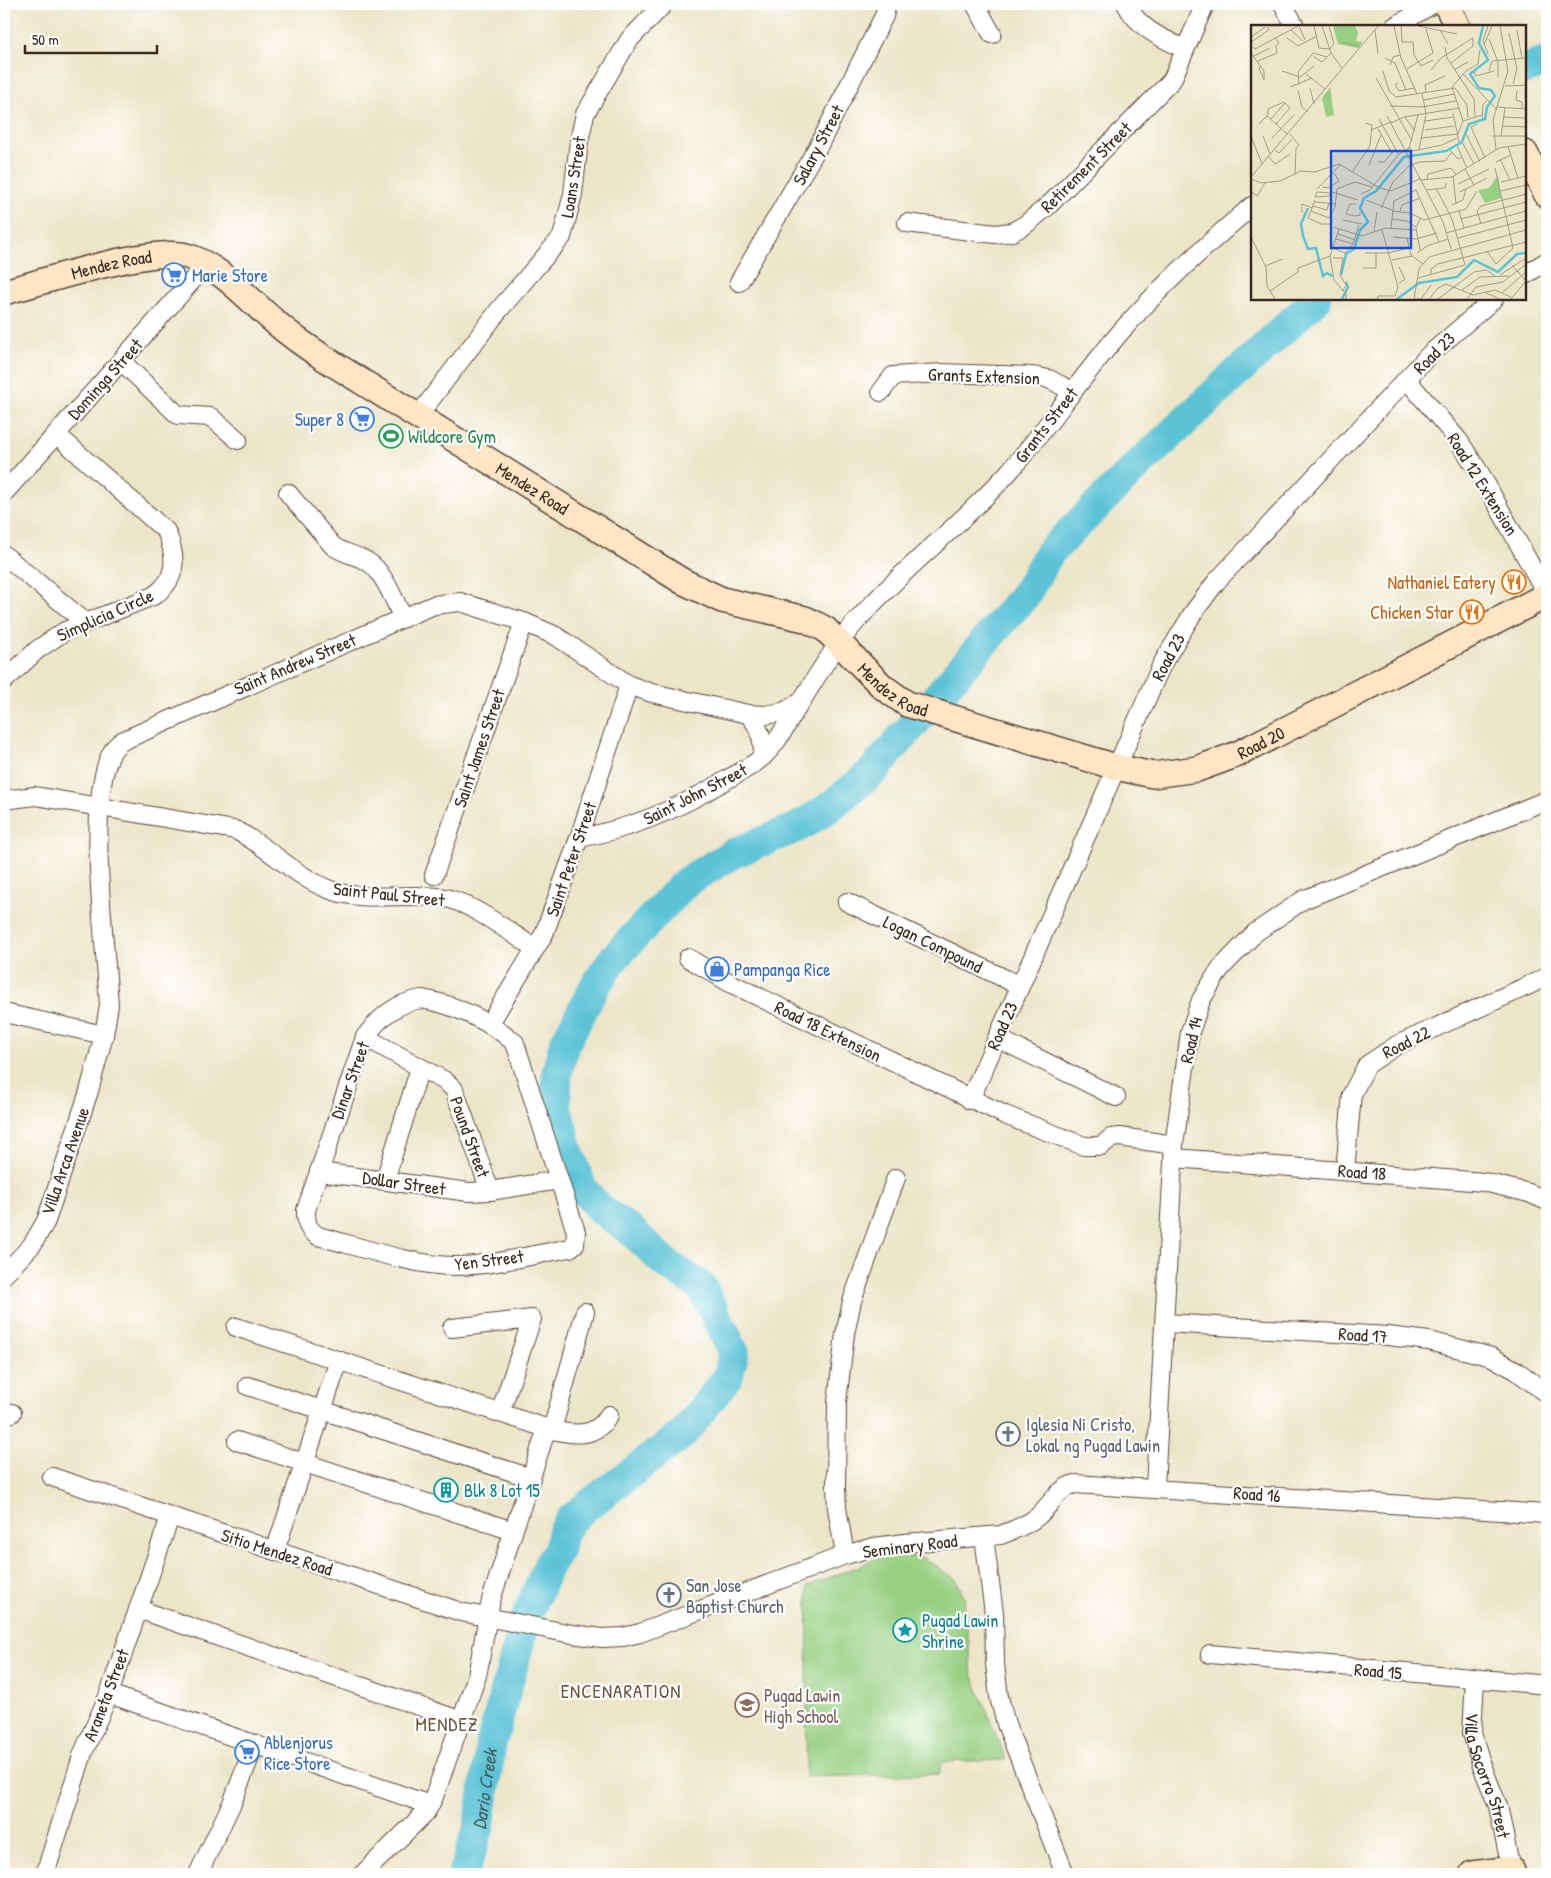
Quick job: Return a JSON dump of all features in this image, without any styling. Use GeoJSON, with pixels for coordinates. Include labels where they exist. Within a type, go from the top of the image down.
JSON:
{"type":"FeatureCollection","features":[{"type":"Feature","properties":{"kind":"street","name":"Loans Street"},"geometry":{"type":"LineString","coordinates":[[418,416],[499,310],[562,237],[573,194],[579,141],[585,114],[629,40],[664,4]]}},
{"type":"Feature","properties":{"kind":"street","name":"Salary Street"},"geometry":{"type":"LineString","coordinates":[[739,282],[765,241],[819,146],[884,16],[887,4]]}},
{"type":"Feature","properties":{"kind":"street"},"geometry":{"type":"LineString","coordinates":[[975,4],[992,34]]}},
{"type":"Feature","properties":{"kind":"street"},"geometry":{"type":"LineString","coordinates":[[1126,4],[1130,13],[1144,27],[1185,48]]}},
{"type":"Feature","properties":{"kind":"street","name":"Retirement Street"},"geometry":{"type":"LineString","coordinates":[[907,223],[995,234],[1012,232],[1025,225],[1050,204],[1172,80],[1204,4]]}},
{"type":"Feature","properties":{"kind":"street"},"geometry":{"type":"LineString","coordinates":[[1283,4],[1294,25]]}},
{"type":"Feature","properties":{"kind":"street"},"geometry":{"type":"LineString","coordinates":[[1397,25],[1433,4]]}},
{"type":"Feature","properties":{"kind":"street"},"geometry":{"type":"LineString","coordinates":[[1446,4],[1456,25]]}},
{"type":"Feature","properties":{"kind":"street"},"geometry":{"type":"LineString","coordinates":[[1526,155],[1547,195]]}},
{"type":"Feature","properties":{"kind":"street","name":"Grants Street"},"geometry":{"type":"LineString","coordinates":[[839,642],[878,599],[1004,477],[1034,443],[1072,391],[1125,327],[1209,242],[1251,207]]}},
{"type":"Feature","properties":{"kind":"street","name":"Mendez Road"},"geometry":{"type":"LineString","coordinates":[[4,292],[159,254],[179,254],[206,265],[222,276],[305,346],[700,591],[722,600],[805,619],[824,629],[883,687],[907,704],[952,719]]}},
{"type":"Feature","properties":{"kind":"street"},"geometry":{"type":"LineString","coordinates":[[1526,275],[1547,261]]}},
{"type":"Feature","properties":{"kind":"street","name":"Dominga Street"},"geometry":{"type":"LineString","coordinates":[[4,493],[206,265]]}},
{"type":"Feature","properties":{"kind":"street","name":"Road 23"},"geometry":{"type":"LineString","coordinates":[[970,1100],[1162,664],[1193,613],[1216,582],[1408,381],[1430,354],[1493,300]]}},
{"type":"Feature","properties":{"kind":"street"},"geometry":{"type":"LineString","coordinates":[[121,361],[178,415],[210,417],[238,440]]}},
{"type":"Feature","properties":{"kind":"street","name":"Grants Extension"},"geometry":{"type":"LineString","coordinates":[[881,392],[890,373],[1033,376],[1049,379],[1072,391]]}},
{"type":"Feature","properties":{"kind":"street","name":"Road 12 Extension"},"geometry":{"type":"LineString","coordinates":[[1408,381],[1459,441],[1481,475],[1547,595]]}},
{"type":"Feature","properties":{"kind":"street","name":"Simplicia Circle"},"geometry":{"type":"LineString","coordinates":[[4,681],[50,640],[85,622],[153,596],[165,588],[173,573],[174,554],[166,531],[56,434]]}},
{"type":"Feature","properties":{"kind":"street"},"geometry":{"type":"LineString","coordinates":[[288,493],[333,546],[340,551],[368,561],[377,568],[403,618]]}},
{"type":"Feature","properties":{"kind":"street"},"geometry":{"type":"LineString","coordinates":[[4,555],[85,622]]}},
{"type":"Feature","properties":{"kind":"street","name":"Road 20"},"geometry":{"type":"LineString","coordinates":[[952,719],[1116,767],[1153,775],[1197,770],[1225,760],[1547,595]]}},
{"type":"Feature","properties":{"kind":"street","name":"Saint Andrew Street"},"geometry":{"type":"LineString","coordinates":[[104,1035],[109,1005],[99,836],[100,807],[108,761],[113,750],[122,741],[434,605],[460,602],[524,622],[556,636],[629,685],[652,693],[748,714],[765,715],[783,712],[800,703]]}},
{"type":"Feature","properties":{"kind":"street","name":"Saint James Street"},"geometry":{"type":"LineString","coordinates":[[434,875],[524,622]]}},
{"type":"Feature","properties":{"kind":"street","name":"Saint John Street"},"geometry":{"type":"LineString","coordinates":[[579,838],[618,831],[660,815],[716,787],[763,757],[778,742],[800,703],[839,642]]}},
{"type":"Feature","properties":{"kind":"street","name":"Saint Peter Street"},"geometry":{"type":"LineString","coordinates":[[490,1024],[544,934],[579,838],[629,685]]}},
{"type":"Feature","properties":{"kind":"street"},"geometry":{"type":"LineString","coordinates":[[748,714],[758,724],[763,740],[763,757]]}},
{"type":"Feature","properties":{"kind":"street","name":"Saint Paul Street"},"geometry":{"type":"LineString","coordinates":[[4,800],[35,796],[235,830],[255,840],[287,866],[329,890],[359,895],[431,897],[460,902],[535,948]]}},
{"type":"Feature","properties":{"kind":"street","name":"Road 14"},"geometry":{"type":"LineString","coordinates":[[1154,1488],[1174,1152],[1190,1032],[1201,1000],[1220,969],[1256,932],[1302,900],[1547,800]]}},
{"type":"Feature","properties":{"kind":"street","name":"Logan Compound"},"geometry":{"type":"LineString","coordinates":[[847,902],[1020,986]]}},
{"type":"Feature","properties":{"kind":"street","name":"Road 18 Extension"},"geometry":{"type":"LineString","coordinates":[[688,958],[730,983],[970,1100]]}},
{"type":"Feature","properties":{"kind":"street","name":"Road 22"},"geometry":{"type":"LineString","coordinates":[[1345,1171],[1352,1094],[1357,1080],[1367,1065],[1397,1045],[1547,977]]}},
{"type":"Feature","properties":{"kind":"street","name":"Dinar Street"},"geometry":{"type":"LineString","coordinates":[[310,1230],[306,1222],[306,1210],[365,1037],[378,1020],[392,1009],[410,1001],[421,999],[432,1001],[490,1024]]}},
{"type":"Feature","properties":{"kind":"street"},"geometry":{"type":"LineString","coordinates":[[4,1013],[104,1035]]}},
{"type":"Feature","properties":{"kind":"street"},"geometry":{"type":"LineString","coordinates":[[490,1024],[514,1043],[559,1180]]}},
{"type":"Feature","properties":{"kind":"street","name":"Villa Arca Avenue"},"geometry":{"type":"LineString","coordinates":[[4,1274],[32,1245],[46,1221],[89,1091],[104,1035]]}},
{"type":"Feature","properties":{"kind":"street","name":"Pound Street"},"geometry":{"type":"LineString","coordinates":[[365,1037],[445,1082],[454,1089],[490,1191],[559,1180]]}},
{"type":"Feature","properties":{"kind":"street"},"geometry":{"type":"LineString","coordinates":[[997,1038],[1116,1097]]}},
{"type":"Feature","properties":{"kind":"street"},"geometry":{"type":"LineString","coordinates":[[385,1180],[420,1068]]}},
{"type":"Feature","properties":{"kind":"street","name":"Road 18"},"geometry":{"type":"LineString","coordinates":[[970,1100],[1084,1146],[1101,1146],[1111,1138],[1120,1137],[1174,1152],[1345,1171],[1484,1182],[1529,1193],[1547,1201]]}},
{"type":"Feature","properties":{"kind":"street","name":"Dollar Street"},"geometry":{"type":"LineString","coordinates":[[319,1172],[470,1192],[490,1191]]}},
{"type":"Feature","properties":{"kind":"street"},"geometry":{"type":"LineString","coordinates":[[845,1555],[837,1508],[836,1488],[837,1402],[845,1334],[852,1302],[896,1178]]}},
{"type":"Feature","properties":{"kind":"street","name":"Yen Street"},"geometry":{"type":"LineString","coordinates":[[310,1230],[328,1239],[429,1264],[451,1266],[472,1265],[570,1248],[575,1244],[576,1232],[559,1180]]}},
{"type":"Feature","properties":{"kind":"street"},"geometry":{"type":"LineString","coordinates":[[363,1874],[430,1805],[462,1721],[496,1619],[513,1530],[530,1478],[550,1429],[585,1312]]}},
{"type":"Feature","properties":{"kind":"street"},"geometry":{"type":"LineString","coordinates":[[452,1328],[532,1319],[500,1413]]}},
{"type":"Feature","properties":{"kind":"street","name":"Road 17"},"geometry":{"type":"LineString","coordinates":[[1165,1323],[1388,1336],[1429,1341],[1492,1357],[1517,1371],[1547,1394]]}},
{"type":"Feature","properties":{"kind":"street"},"geometry":{"type":"LineString","coordinates":[[236,1327],[570,1434],[594,1430],[602,1426],[609,1415]]}},
{"type":"Feature","properties":{"kind":"street"},"geometry":{"type":"LineString","coordinates":[[275,1551],[339,1360]]}},
{"type":"Feature","properties":{"kind":"street"},"geometry":{"type":"LineString","coordinates":[[248,1386],[530,1478]]}},
{"type":"Feature","properties":{"kind":"street"},"geometry":{"type":"LineString","coordinates":[[237,1441],[513,1530]]}},
{"type":"Feature","properties":{"kind":"street","name":"Sitio Mendez Road"},"geometry":{"type":"LineString","coordinates":[[52,1477],[430,1603],[496,1619]]}},
{"type":"Feature","properties":{"kind":"street","name":"Road 16"},"geometry":{"type":"LineString","coordinates":[[984,1537],[1018,1529],[1036,1518],[1070,1485],[1154,1488],[1547,1514]]}},
{"type":"Feature","properties":{"kind":"street","name":"Araneta Street"},"geometry":{"type":"LineString","coordinates":[[45,1874],[83,1753],[109,1694],[170,1517]]}},
{"type":"Feature","properties":{"kind":"street"},"geometry":{"type":"LineString","coordinates":[[984,1537],[994,1613],[995,1664],[999,1697],[1028,1763],[1065,1874]]}},
{"type":"Feature","properties":{"kind":"street","name":"Seminary Road"},"geometry":{"type":"LineString","coordinates":[[496,1619],[592,1637],[623,1638],[719,1604],[845,1555],[874,1547],[905,1542],[984,1537]]}},
{"type":"Feature","properties":{"kind":"street"},"geometry":{"type":"LineString","coordinates":[[138,1609],[462,1721]]}},
{"type":"Feature","properties":{"kind":"street","name":"Road 15"},"geometry":{"type":"LineString","coordinates":[[1210,1654],[1475,1680],[1547,1685]]}},
{"type":"Feature","properties":{"kind":"street","name":"Villa Socorro Street"},"geometry":{"type":"LineString","coordinates":[[1472,1874],[1512,1871],[1498,1806],[1481,1763],[1472,1733],[1475,1680]]}},
{"type":"Feature","properties":{"kind":"street"},"geometry":{"type":"LineString","coordinates":[[109,1694],[430,1805]]}},
{"type":"Feature","properties":{"kind":"street"},"geometry":{"type":"LineString","coordinates":[[198,1874],[232,1803],[255,1744]]}},
{"type":"Feature","properties":{"kind":"green space"},"geometry":{"type":"Polygon","coordinates":[[[889,1554],[924,1558],[956,1579],[964,1597],[972,1674],[1006,1760],[942,1762],[939,1774],[806,1777],[808,1586],[889,1554]]]}},
{"type":"Feature","properties":{"kind":"waterway"},"geometry":{"type":"LineString","coordinates":[[1526,69],[1547,62]]}},
{"type":"Feature","properties":{"kind":"waterway","name":"Dario Creek"},"geometry":{"type":"LineString","coordinates":[[463,1874],[479,1827],[491,1744],[526,1618],[549,1564],[559,1549],[562,1533],[571,1519],[588,1505],[683,1434],[728,1377],[734,1352],[702,1287],[664,1262],[634,1233],[600,1209],[582,1188],[568,1150],[556,1106],[557,1072],[564,1045],[595,986],[614,958],[686,882],[734,853],[798,827],[826,810],[872,772],[1025,595],[1050,552],[1137,466],[1315,300]]}},
{"type":"Feature","properties":{"kind":"place","name":"Marie Store"},"geometry":{"type":"Point","coordinates":[174,275]}},
{"type":"Feature","properties":{"kind":"place","name":"Super 8"},"geometry":{"type":"Point","coordinates":[362,419]}},
{"type":"Feature","properties":{"kind":"place","name":"Wildcore Gym"},"geometry":{"type":"Point","coordinates":[391,436]}},
{"type":"Feature","properties":{"kind":"place","name":"Nathaniel Eatery"},"geometry":{"type":"Point","coordinates":[1514,582]}},
{"type":"Feature","properties":{"kind":"place","name":"Chicken Star"},"geometry":{"type":"Point","coordinates":[1472,612]}},
{"type":"Feature","properties":{"kind":"place","name":"Pampanga Rice"},"geometry":{"type":"Point","coordinates":[717,969]}},
{"type":"Feature","properties":{"kind":"place","name":"Iglesia Ni Cristo, Lokal ng Pugad Lawin"},"geometry":{"type":"Point","coordinates":[1008,1434]}},
{"type":"Feature","properties":{"kind":"place","name":"Blk 8 Lot 15"},"geometry":{"type":"Point","coordinates":[446,1490]}},
{"type":"Feature","properties":{"kind":"place","name":"San Jose Baptist Church"},"geometry":{"type":"Point","coordinates":[669,1595]}},
{"type":"Feature","properties":{"kind":"place","name":"Pugad Lawin Shrine"},"geometry":{"type":"Point","coordinates":[905,1630]}},
{"type":"Feature","properties":{"kind":"place","name":"Pugad Lawin High School"},"geometry":{"type":"Point","coordinates":[747,1705]}},
{"type":"Feature","properties":{"kind":"place","name":"Ablenjorus Rice Store"},"geometry":{"type":"Point","coordinates":[247,1752]}},
{"type":"Feature","properties":{"kind":"district","name":"ENCENARATION"},"geometry":{"type":"Point","coordinates":[621,1691]}},
{"type":"Feature","properties":{"kind":"district","name":"MENDEZ"},"geometry":{"type":"Point","coordinates":[447,1724]}}]}
